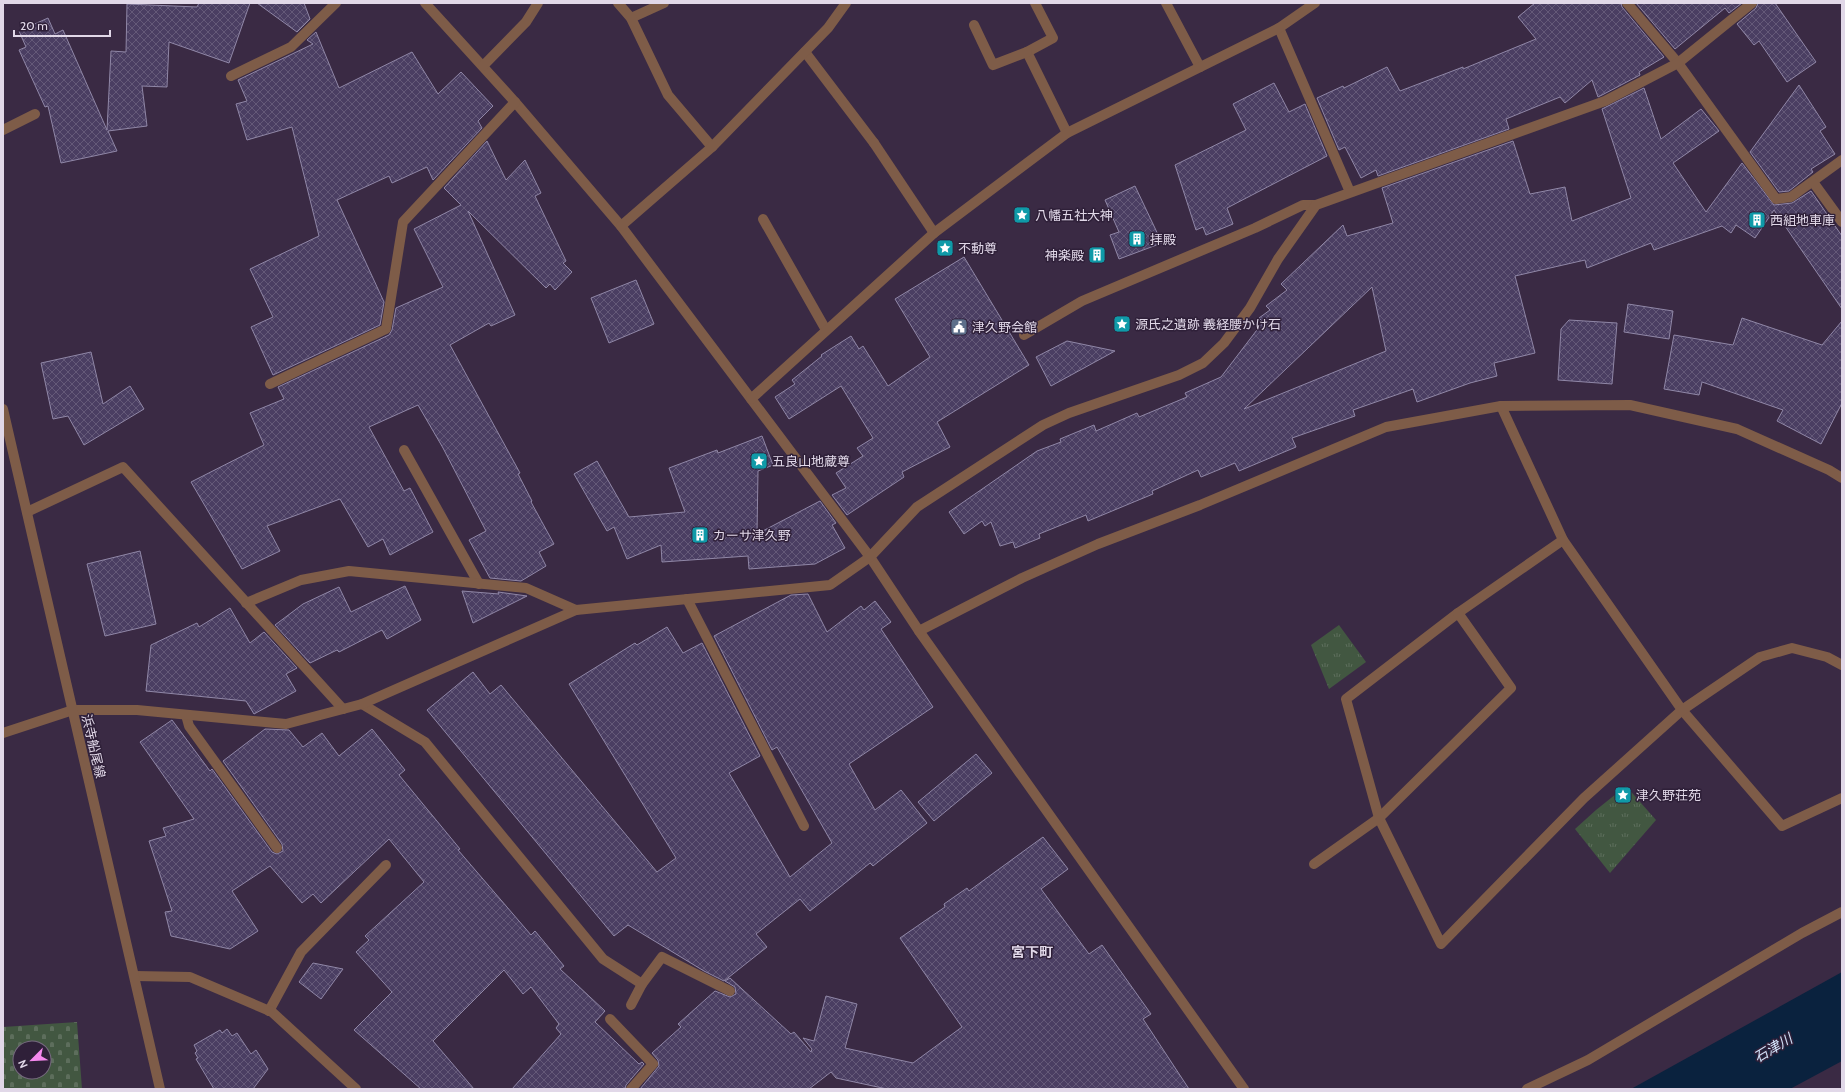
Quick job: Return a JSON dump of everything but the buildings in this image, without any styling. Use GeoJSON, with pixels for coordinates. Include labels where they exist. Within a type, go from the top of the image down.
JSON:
{"type":"FeatureCollection","features":[{"type":"Feature","properties":{"kind":"street"},"geometry":{"type":"LineString","coordinates":[[231,76],[291,47],[331,10],[336,3]]}},
{"type":"Feature","properties":{"kind":"street"},"geometry":{"type":"LineString","coordinates":[[425,3],[515,102],[621,226],[870,557],[919,631],[1244,1089]]}},
{"type":"Feature","properties":{"kind":"street"},"geometry":{"type":"LineString","coordinates":[[483,66],[526,22],[538,3]]}},
{"type":"Feature","properties":{"kind":"street"},"geometry":{"type":"LineString","coordinates":[[618,3],[631,18],[668,95],[712,147]]}},
{"type":"Feature","properties":{"kind":"street"},"geometry":{"type":"LineString","coordinates":[[631,18],[664,3]]}},
{"type":"Feature","properties":{"kind":"street"},"geometry":{"type":"LineString","coordinates":[[621,226],[712,147],[828,28],[846,3]]}},
{"type":"Feature","properties":{"kind":"street"},"geometry":{"type":"LineString","coordinates":[[974,25],[993,65],[1027,52],[1053,38],[1035,3]]}},
{"type":"Feature","properties":{"kind":"street"},"geometry":{"type":"LineString","coordinates":[[1166,3],[1200,67]]}},
{"type":"Feature","properties":{"kind":"street"},"geometry":{"type":"LineString","coordinates":[[751,399],[934,233],[1067,133],[1279,28],[1315,3]]}},
{"type":"Feature","properties":{"kind":"street"},"geometry":{"type":"LineString","coordinates":[[1627,3],[1678,63],[1776,199],[1790,197],[1842,160]]}},
{"type":"Feature","properties":{"kind":"street"},"geometry":{"type":"LineString","coordinates":[[1024,334],[1082,301],[1255,228],[1303,205],[1316,205],[1605,101],[1678,63],[1752,3]]}},
{"type":"Feature","properties":{"kind":"street"},"geometry":{"type":"LineString","coordinates":[[1279,28],[1350,192]]}},
{"type":"Feature","properties":{"kind":"street"},"geometry":{"type":"LineString","coordinates":[[805,52],[874,143],[934,233]]}},
{"type":"Feature","properties":{"kind":"street"},"geometry":{"type":"LineString","coordinates":[[1027,52],[1067,133]]}},
{"type":"Feature","properties":{"kind":"street"},"geometry":{"type":"LineString","coordinates":[[270,384],[386,329],[403,222],[515,102]]}},
{"type":"Feature","properties":{"kind":"street"},"geometry":{"type":"LineString","coordinates":[[3,130],[35,114]]}},
{"type":"Feature","properties":{"kind":"street"},"geometry":{"type":"LineString","coordinates":[[1812,182],[1842,222]]}},
{"type":"Feature","properties":{"kind":"street"},"geometry":{"type":"LineString","coordinates":[[3,733],[73,710],[137,710],[286,724],[362,704],[576,610],[830,585],[870,557],[917,507],[1043,425],[1077,410],[1179,375],[1203,363],[1224,343],[1250,308],[1278,259],[1316,205]]}},
{"type":"Feature","properties":{"kind":"street"},"geometry":{"type":"LineString","coordinates":[[763,219],[826,330]]}},
{"type":"Feature","properties":{"kind":"street"},"geometry":{"type":"LineString","coordinates":[[919,631],[1022,578],[1084,550],[1200,505],[1386,427],[1501,406],[1630,405],[1737,429],[1829,470],[1842,478]]}},
{"type":"Feature","properties":{"kind":"street"},"geometry":{"type":"LineString","coordinates":[[1501,406],[1563,540],[1682,710],[1782,826],[1842,798]]}},
{"type":"Feature","properties":{"kind":"street","name":"浜寺船尾線"},"geometry":{"type":"LineString","coordinates":[[3,409],[160,1089]]}},
{"type":"Feature","properties":{"kind":"street"},"geometry":{"type":"LineString","coordinates":[[404,450],[479,584]]}},
{"type":"Feature","properties":{"kind":"street"},"geometry":{"type":"LineString","coordinates":[[27,512],[122,467],[342,709]]}},
{"type":"Feature","properties":{"kind":"street"},"geometry":{"type":"LineString","coordinates":[[1563,540],[1458,613],[1346,698],[1379,818],[1441,944],[1584,798],[1682,710],[1760,657],[1792,648],[1827,657],[1842,665]]}},
{"type":"Feature","properties":{"kind":"street"},"geometry":{"type":"LineString","coordinates":[[246,603],[301,580],[349,571],[526,588],[576,610]]}},
{"type":"Feature","properties":{"kind":"street"},"geometry":{"type":"LineString","coordinates":[[687,599],[804,826]]}},
{"type":"Feature","properties":{"kind":"street"},"geometry":{"type":"LineString","coordinates":[[1314,864],[1379,818],[1511,688],[1458,613]]}},
{"type":"Feature","properties":{"kind":"street"},"geometry":{"type":"LineString","coordinates":[[362,704],[425,742],[603,958],[642,984]]}},
{"type":"Feature","properties":{"kind":"street"},"geometry":{"type":"LineString","coordinates":[[186,715],[189,726],[277,848]]}},
{"type":"Feature","properties":{"kind":"street"},"geometry":{"type":"LineString","coordinates":[[268,1011],[301,952],[386,865]]}},
{"type":"Feature","properties":{"kind":"street"},"geometry":{"type":"LineString","coordinates":[[1527,1089],[1588,1060],[1802,933],[1842,912]]}},
{"type":"Feature","properties":{"kind":"street"},"geometry":{"type":"LineString","coordinates":[[631,1005],[642,984],[662,957],[730,991]]}},
{"type":"Feature","properties":{"kind":"street"},"geometry":{"type":"LineString","coordinates":[[135,976],[190,978],[272,1012],[356,1089]]}},
{"type":"Feature","properties":{"kind":"street"},"geometry":{"type":"LineString","coordinates":[[610,1019],[653,1064],[631,1089]]}},
{"type":"Feature","properties":{"kind":"green space"},"geometry":{"type":"Polygon","coordinates":[[[1339,625],[1366,662],[1329,689],[1311,645],[1339,625]]]}},
{"type":"Feature","properties":{"kind":"green space"},"geometry":{"type":"Polygon","coordinates":[[[1626,786],[1656,820],[1610,873],[1575,829],[1626,786]]]}},
{"type":"Feature","properties":{"kind":"green space"},"geometry":{"type":"Polygon","coordinates":[[[77,1022],[82,1089],[3,1089],[3,1027],[77,1022]]]}},
{"type":"Feature","properties":{"kind":"water","name":"石津川"},"geometry":{"type":"Polygon","coordinates":[[[1842,972],[1842,1061],[1790,1089],[1631,1089],[1842,972]]]}},
{"type":"Feature","properties":{"kind":"place","name":"八幡五社大神"},"geometry":{"type":"Point","coordinates":[1022,215]}},
{"type":"Feature","properties":{"kind":"place","name":"西組地車庫"},"geometry":{"type":"Point","coordinates":[1757,220]}},
{"type":"Feature","properties":{"kind":"place","name":"拝殿"},"geometry":{"type":"Point","coordinates":[1137,239]}},
{"type":"Feature","properties":{"kind":"place","name":"不動尊"},"geometry":{"type":"Point","coordinates":[945,248]}},
{"type":"Feature","properties":{"kind":"place","name":"神楽殿"},"geometry":{"type":"Point","coordinates":[1097,255]}},
{"type":"Feature","properties":{"kind":"place","name":"源氏之遺跡 義経腰かけ石"},"geometry":{"type":"Point","coordinates":[1122,324]}},
{"type":"Feature","properties":{"kind":"place","name":"津久野会館"},"geometry":{"type":"Point","coordinates":[959,327]}},
{"type":"Feature","properties":{"kind":"place","name":"五良山地蔵尊"},"geometry":{"type":"Point","coordinates":[759,461]}},
{"type":"Feature","properties":{"kind":"place","name":"カーサ津久野"},"geometry":{"type":"Point","coordinates":[700,535]}},
{"type":"Feature","properties":{"kind":"place","name":"津久野荘苑"},"geometry":{"type":"Point","coordinates":[1623,795]}},
{"type":"Feature","properties":{"kind":"district","name":"宮下町"},"geometry":{"type":"Point","coordinates":[1032,952]}}]}
